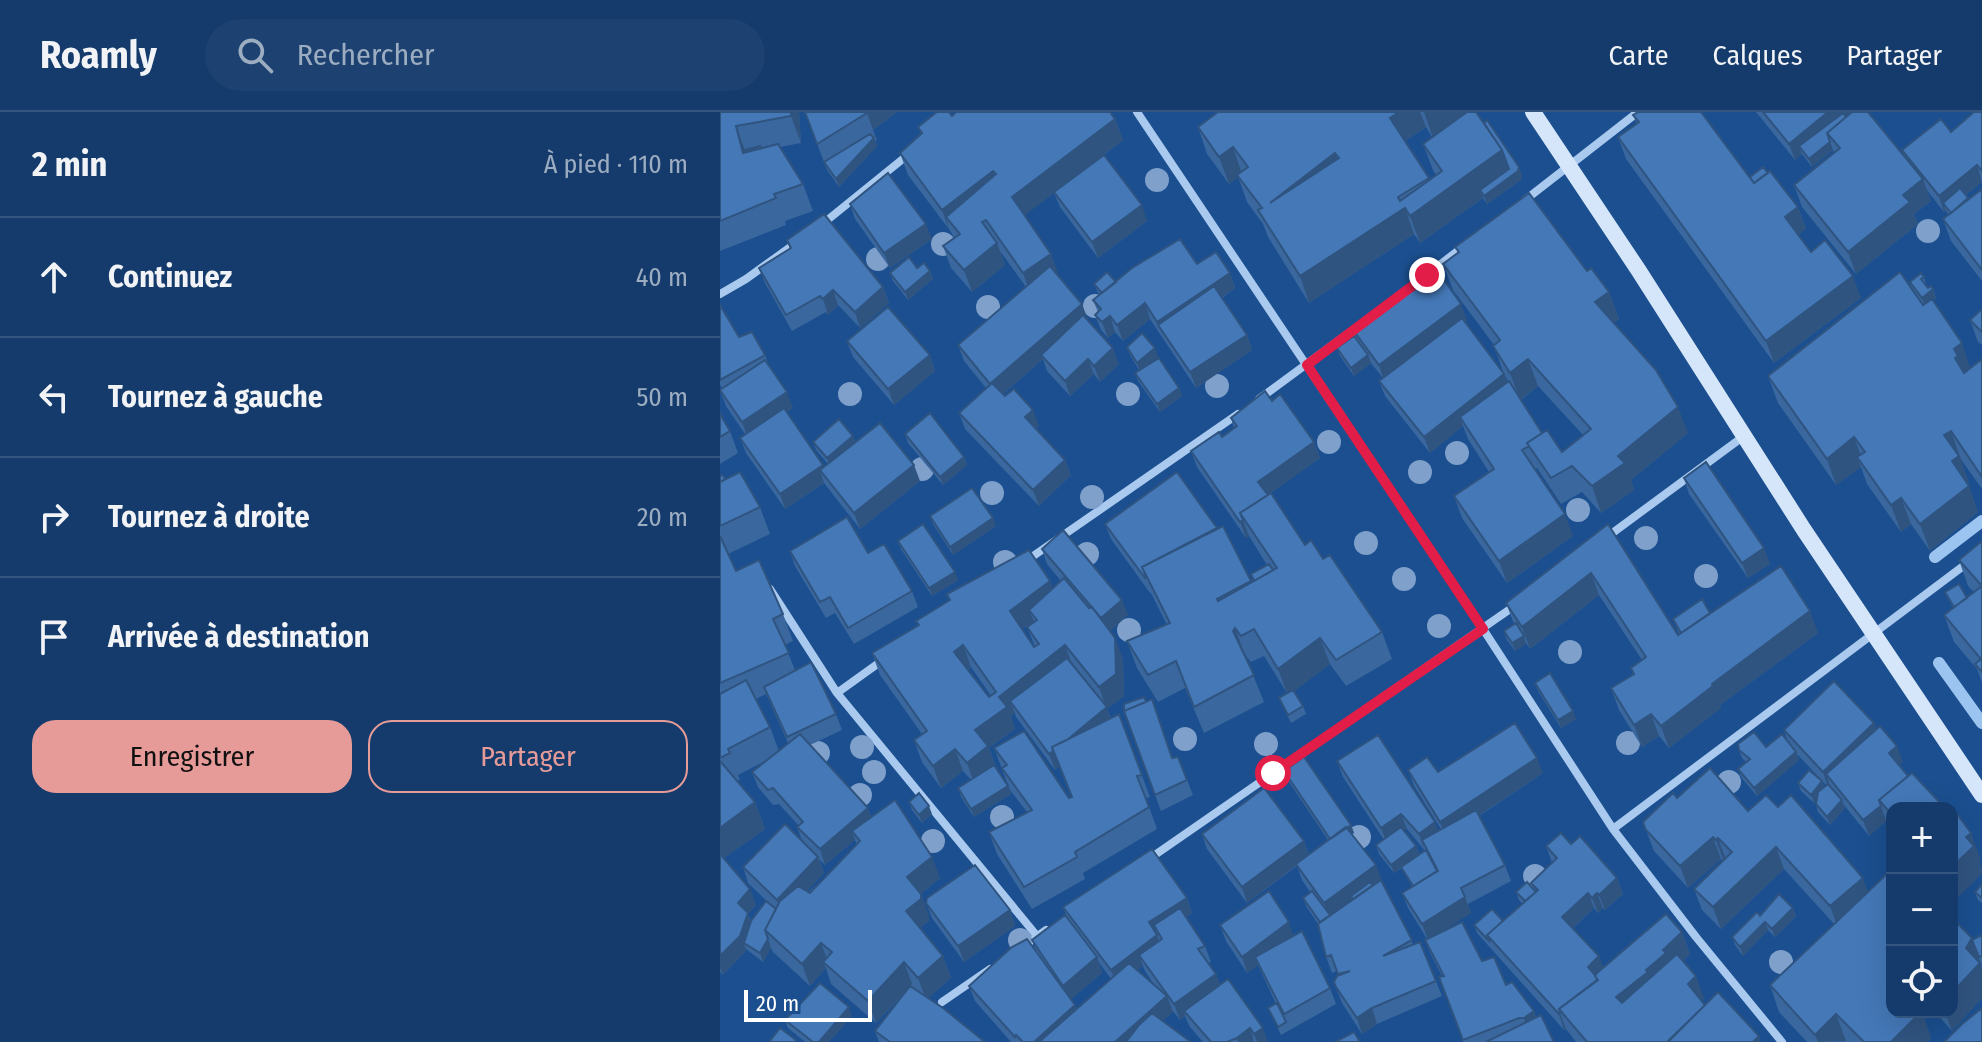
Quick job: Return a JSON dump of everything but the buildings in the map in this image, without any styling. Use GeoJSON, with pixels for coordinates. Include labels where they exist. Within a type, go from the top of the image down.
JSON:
{"type":"FeatureCollection","features":[{"type":"Feature","properties":{"kind":"main road"},"geometry":{"type":"LineString","coordinates":[[1533,112],[1872,633],[1982,795]]}},
{"type":"Feature","properties":{"kind":"street"},"geometry":{"type":"LineString","coordinates":[[1137,112],[1613,829],[1782,1042]]}},
{"type":"Feature","properties":{"kind":"street"},"geometry":{"type":"LineString","coordinates":[[1520,204],[1638,112]]}},
{"type":"Feature","properties":{"kind":"street"},"geometry":{"type":"LineString","coordinates":[[720,294],[830,219],[921,144]]}},
{"type":"Feature","properties":{"kind":"street"},"geometry":{"type":"LineString","coordinates":[[1420,280],[1470,242]]}},
{"type":"Feature","properties":{"kind":"street"},"geometry":{"type":"LineString","coordinates":[[1255,402],[1370,318]]}},
{"type":"Feature","properties":{"kind":"street"},"geometry":{"type":"LineString","coordinates":[[1020,565],[1242,411]]}},
{"type":"Feature","properties":{"kind":"street"},"geometry":{"type":"LineString","coordinates":[[1595,546],[1745,436]]}},
{"type":"Feature","properties":{"kind":"street"},"geometry":{"type":"LineString","coordinates":[[1613,829],[1982,552]]}},
{"type":"Feature","properties":{"kind":"street"},"geometry":{"type":"LineString","coordinates":[[766,582],[837,693],[1037,936]]}},
{"type":"Feature","properties":{"kind":"street"},"geometry":{"type":"LineString","coordinates":[[1142,864],[1520,601]]}},
{"type":"Feature","properties":{"kind":"street"},"geometry":{"type":"LineString","coordinates":[[837,693],[889,656]]}},
{"type":"Feature","properties":{"kind":"street"},"geometry":{"type":"LineString","coordinates":[[1014,953],[1051,927]]}},
{"type":"Feature","properties":{"kind":"street"},"geometry":{"type":"LineString","coordinates":[[942,1002],[1002,961]]}},
{"type":"Feature","properties":{"kind":"waterway"},"geometry":{"type":"LineString","coordinates":[[1935,557],[1982,521]]}},
{"type":"Feature","properties":{"kind":"waterway"},"geometry":{"type":"LineString","coordinates":[[1939,663],[1982,723]]}},
{"type":"Feature","properties":{"kind":"route"},"geometry":{"type":"LineString","coordinates":[[1273,773],[1483,629],[1307,365],[1427,275]]}}]}
